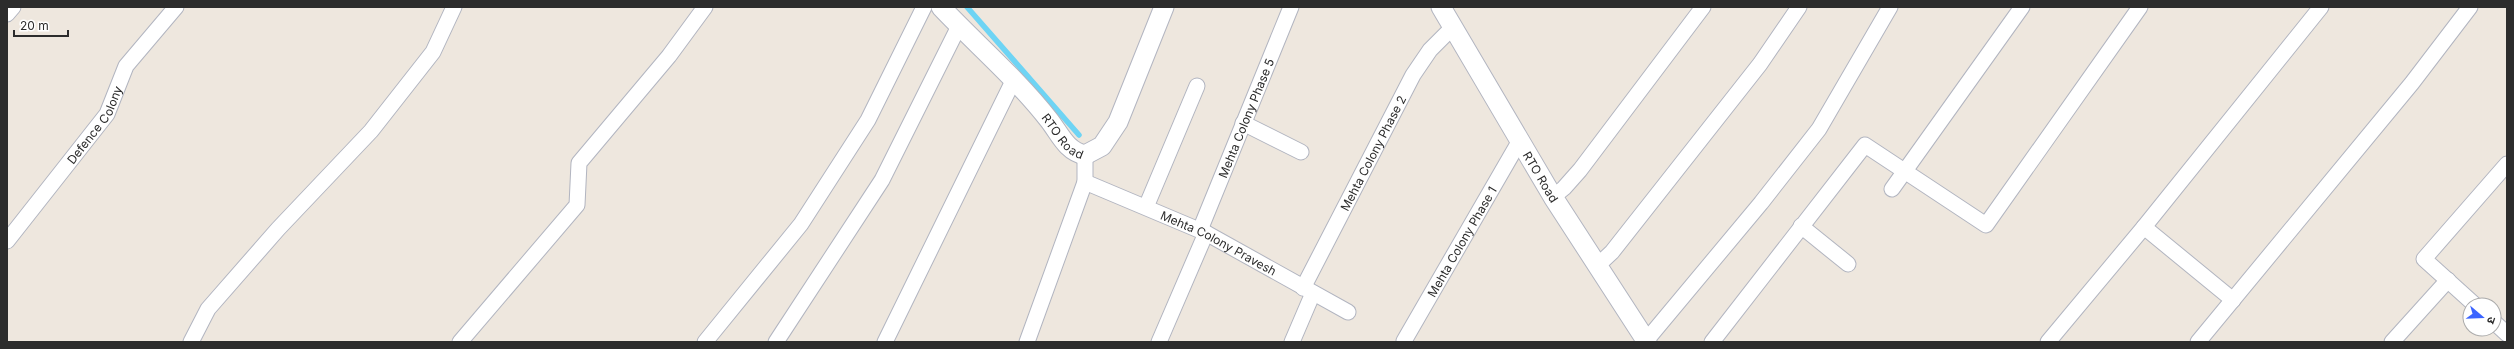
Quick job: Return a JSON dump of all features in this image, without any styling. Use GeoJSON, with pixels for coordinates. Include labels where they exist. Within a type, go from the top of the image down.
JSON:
{"type":"FeatureCollection","features":[{"type":"Feature","properties":{"kind":"street"},"geometry":{"type":"LineString","coordinates":[[7,14],[13,7]]}},
{"type":"Feature","properties":{"kind":"street","name":"Defence Colony"},"geometry":{"type":"LineString","coordinates":[[7,241],[107,114],[126,66],[176,7]]}},
{"type":"Feature","properties":{"kind":"street"},"geometry":{"type":"LineString","coordinates":[[191,342],[208,309],[278,230],[371,131],[433,52],[454,7]]}},
{"type":"Feature","properties":{"kind":"street"},"geometry":{"type":"LineString","coordinates":[[460,342],[577,205],[579,163],[669,56],[705,7]]}},
{"type":"Feature","properties":{"kind":"street"},"geometry":{"type":"LineString","coordinates":[[705,342],[801,224],[868,120],[924,7]]}},
{"type":"Feature","properties":{"kind":"street","name":"RTO Road"},"geometry":{"type":"LineString","coordinates":[[941,7],[1014,79],[1036,104],[1068,148],[1085,154],[1102,146],[1118,122],[1164,7]]}},
{"type":"Feature","properties":{"kind":"street","name":"Mehta Colony Phase 5"},"geometry":{"type":"LineString","coordinates":[[1159,342],[1203,231],[1243,123],[1291,7]]}},
{"type":"Feature","properties":{"kind":"street","name":"RTO Road"},"geometry":{"type":"LineString","coordinates":[[1441,7],[1553,196],[1646,342]]}},
{"type":"Feature","properties":{"kind":"street"},"geometry":{"type":"LineString","coordinates":[[1553,196],[1564,188],[1580,170],[1703,7]]}},
{"type":"Feature","properties":{"kind":"street"},"geometry":{"type":"LineString","coordinates":[[1597,266],[1612,252],[1760,64],[1799,7]]}},
{"type":"Feature","properties":{"kind":"street"},"geometry":{"type":"LineString","coordinates":[[1646,342],[1761,203],[1819,129],[1890,7]]}},
{"type":"Feature","properties":{"kind":"street"},"geometry":{"type":"LineString","coordinates":[[1892,189],[2022,7]]}},
{"type":"Feature","properties":{"kind":"street"},"geometry":{"type":"LineString","coordinates":[[1712,342],[1865,145],[1905,170],[1986,225],[2140,7]]}},
{"type":"Feature","properties":{"kind":"street"},"geometry":{"type":"LineString","coordinates":[[2048,342],[2144,228],[2321,7]]}},
{"type":"Feature","properties":{"kind":"street"},"geometry":{"type":"LineString","coordinates":[[2198,342],[2412,83],[2470,7]]}},
{"type":"Feature","properties":{"kind":"street"},"geometry":{"type":"LineString","coordinates":[[776,342],[882,180],[959,26]]}},
{"type":"Feature","properties":{"kind":"street","name":"Mehta Colony Phase 2"},"geometry":{"type":"LineString","coordinates":[[1292,342],[1308,290],[1413,75],[1430,50],[1453,26]]}},
{"type":"Feature","properties":{"kind":"street"},"geometry":{"type":"LineString","coordinates":[[885,342],[1014,79]]}},
{"type":"Feature","properties":{"kind":"street"},"geometry":{"type":"LineString","coordinates":[[1146,207],[1197,86]]}},
{"type":"Feature","properties":{"kind":"street"},"geometry":{"type":"LineString","coordinates":[[1243,123],[1301,152]]}},
{"type":"Feature","properties":{"kind":"street","name":"Mehta Colony Phase 1"},"geometry":{"type":"LineString","coordinates":[[1404,341],[1520,142]]}},
{"type":"Feature","properties":{"kind":"street"},"geometry":{"type":"LineString","coordinates":[[1027,342],[1086,182],[1085,154]]}},
{"type":"Feature","properties":{"kind":"street"},"geometry":{"type":"LineString","coordinates":[[2466,297],[2424,258],[2507,164]]}},
{"type":"Feature","properties":{"kind":"street","name":"Mehta Colony Pravesh"},"geometry":{"type":"LineString","coordinates":[[1086,182],[1203,231],[1348,312]]}},
{"type":"Feature","properties":{"kind":"street"},"geometry":{"type":"LineString","coordinates":[[1801,226],[1848,264]]}},
{"type":"Feature","properties":{"kind":"street"},"geometry":{"type":"LineString","coordinates":[[2144,228],[2233,300]]}},
{"type":"Feature","properties":{"kind":"street"},"geometry":{"type":"LineString","coordinates":[[2392,342],[2448,280]]}},
{"type":"Feature","properties":{"kind":"street"},"geometry":{"type":"LineString","coordinates":[[2498,342],[2507,333]]}},
{"type":"Feature","properties":{"kind":"waterway"},"geometry":{"type":"LineString","coordinates":[[967,7],[1079,135]]}}]}
